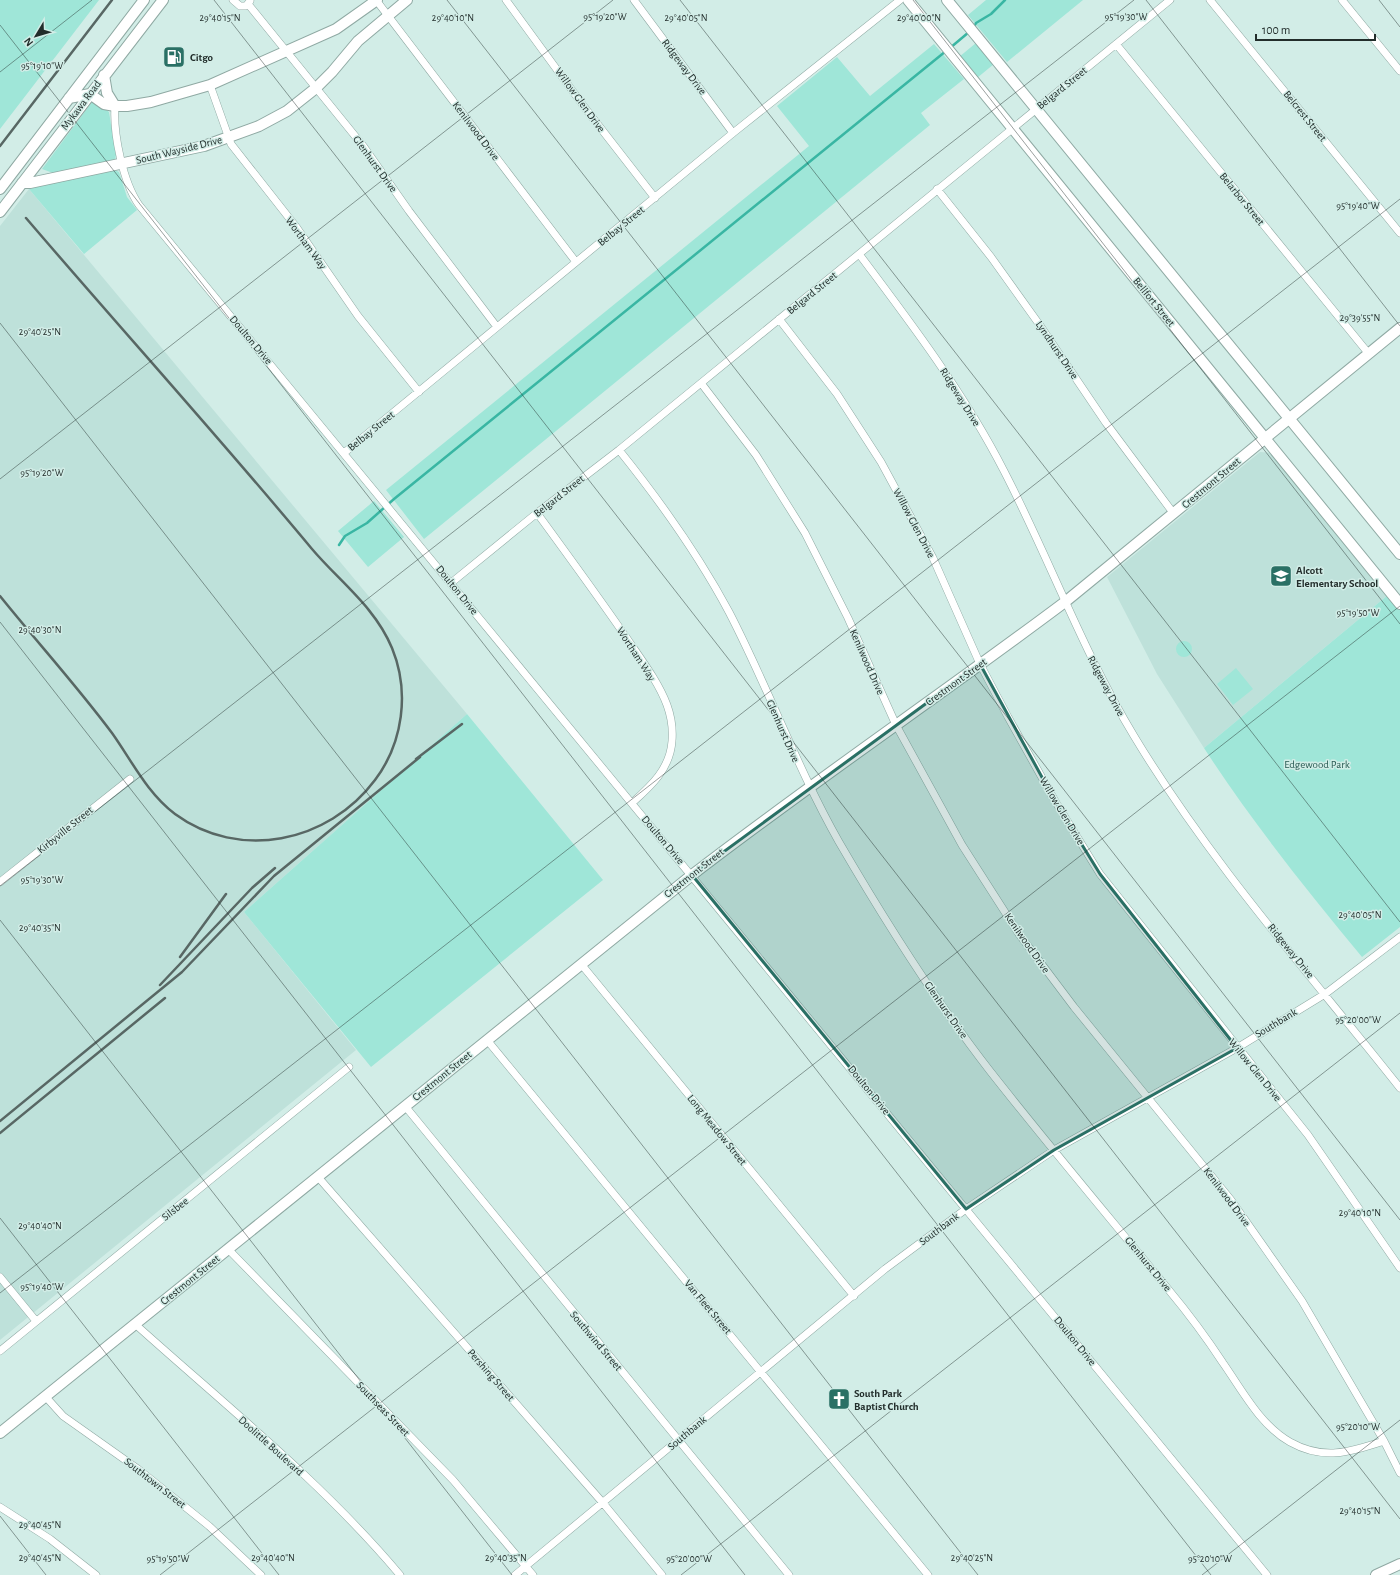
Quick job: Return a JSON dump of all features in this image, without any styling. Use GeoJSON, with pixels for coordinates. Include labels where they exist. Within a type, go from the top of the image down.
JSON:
{"type":"FeatureCollection","features":[{"type":"Feature","properties":{"kind":"street","name":"Mykawa Road"},"geometry":{"type":"LineString","coordinates":[[0,189],[144,0]]}},
{"type":"Feature","properties":{"kind":"street","name":"Mykawa Road"},"geometry":{"type":"LineString","coordinates":[[0,212],[163,0]]}},
{"type":"Feature","properties":{"kind":"street","name":"Glenhurst Drive"},"geometry":{"type":"LineString","coordinates":[[233,0],[240,6],[249,2],[286,52],[364,147],[409,211],[497,327]]}},
{"type":"Feature","properties":{"kind":"street"},"geometry":{"type":"LineString","coordinates":[[70,98],[90,94],[104,104],[114,106],[151,102],[210,85],[336,29],[376,0]]}},
{"type":"Feature","properties":{"kind":"street","name":"Kenilwood Drive"},"geometry":{"type":"LineString","coordinates":[[376,0],[576,262]]}},
{"type":"Feature","properties":{"kind":"street","name":"South Wayside Drive"},"geometry":{"type":"LineString","coordinates":[[22,183],[197,148],[259,126],[287,110],[316,88],[332,72],[358,41],[407,0]]}},
{"type":"Feature","properties":{"kind":"street","name":"Willow Glen Drive"},"geometry":{"type":"LineString","coordinates":[[506,0],[594,120],[655,198]]}},
{"type":"Feature","properties":{"kind":"street","name":"Ridgeway Drive"},"geometry":{"type":"LineString","coordinates":[[634,0],[733,133]]}},
{"type":"Feature","properties":{"kind":"street","name":"Belbay Street"},"geometry":{"type":"LineString","coordinates":[[344,453],[733,133],[900,0]]}},
{"type":"Feature","properties":{"kind":"street","name":"Bellfort Street"},"geometry":{"type":"LineString","coordinates":[[908,0],[1400,604]]}},
{"type":"Feature","properties":{"kind":"street"},"geometry":{"type":"LineString","coordinates":[[947,0],[1400,554]]}},
{"type":"Feature","properties":{"kind":"street","name":"Belgard Street"},"geometry":{"type":"LineString","coordinates":[[451,583],[536,513],[618,450],[701,383],[1170,0]]}},
{"type":"Feature","properties":{"kind":"street","name":"Belcrest Street"},"geometry":{"type":"LineString","coordinates":[[1210,0],[1400,233]]}},
{"type":"Feature","properties":{"kind":"street"},"geometry":{"type":"LineString","coordinates":[[1342,0],[1400,71]]}},
{"type":"Feature","properties":{"kind":"street","name":"Belarbor Street"},"geometry":{"type":"LineString","coordinates":[[1116,44],[1369,354]]}},
{"type":"Feature","properties":{"kind":"street"},"geometry":{"type":"LineString","coordinates":[[104,75],[107,93],[114,106]]}},
{"type":"Feature","properties":{"kind":"street","name":"Wortham Way"},"geometry":{"type":"LineString","coordinates":[[210,85],[230,137],[231,144],[297,228],[358,316],[419,392]]}},
{"type":"Feature","properties":{"kind":"street","name":"Doulton Drive"},"geometry":{"type":"LineString","coordinates":[[114,106],[114,119],[122,164],[131,194],[139,205],[1267,1575]]}},
{"type":"Feature","properties":{"kind":"street"},"geometry":{"type":"LineString","coordinates":[[33,147],[35,165],[39,172],[49,178]]}},
{"type":"Feature","properties":{"kind":"street","name":"Lyndhurst Drive"},"geometry":{"type":"LineString","coordinates":[[937,189],[991,257],[1039,324],[1106,423],[1174,514]]}},
{"type":"Feature","properties":{"kind":"street","name":"Ridgeway Drive"},"geometry":{"type":"LineString","coordinates":[[859,254],[925,343],[963,400],[1016,496],[1096,667],[1133,736],[1184,813],[1244,894],[1400,1088]]}},
{"type":"Feature","properties":{"kind":"street","name":"Willow Glen Drive"},"geometry":{"type":"LineString","coordinates":[[779,319],[837,394],[881,462],[933,558],[980,664],[1055,801],[1100,874],[1237,1048],[1308,1135],[1400,1268]]}},
{"type":"Feature","properties":{"kind":"street","name":"Crestmont Street"},"geometry":{"type":"LineString","coordinates":[[0,1433],[692,875],[808,786],[896,725],[1065,602],[1400,328]]}},
{"type":"Feature","properties":{"kind":"street","name":"Kenilwood Drive"},"geometry":{"type":"LineString","coordinates":[[701,383],[756,455],[805,533],[848,618],[896,725],[962,844],[1019,934],[1074,1007],[1231,1200],[1302,1301],[1384,1441],[1400,1473]]}},
{"type":"Feature","properties":{"kind":"street","name":"Glenhurst Drive"},"geometry":{"type":"LineString","coordinates":[[618,450],[673,520],[714,585],[747,650],[808,786],[882,915],[935,995],[989,1070],[1195,1323],[1256,1411],[1271,1428],[1290,1442],[1316,1452],[1345,1453],[1384,1441]]}},
{"type":"Feature","properties":{"kind":"street","name":"Wortham Way"},"geometry":{"type":"LineString","coordinates":[[536,513],[594,591],[635,650],[667,705],[671,724],[672,742],[668,756],[662,772],[652,785],[632,803]]}},
{"type":"Feature","properties":{"kind":"street","name":"Kirbyville Street"},"geometry":{"type":"LineString","coordinates":[[0,882],[130,779]]}},
{"type":"Feature","properties":{"kind":"street","name":"Southbank"},"geometry":{"type":"LineString","coordinates":[[514,1575],[885,1269],[966,1209],[1054,1150],[1237,1048],[1325,994],[1400,937]]}},
{"type":"Feature","properties":{"kind":"street","name":"Long Meadow Street"},"geometry":{"type":"LineString","coordinates":[[581,964],[854,1296]]}},
{"type":"Feature","properties":{"kind":"street","name":"Van Fleet Street"},"geometry":{"type":"LineString","coordinates":[[487,1040],[928,1575]]}},
{"type":"Feature","properties":{"kind":"street","name":"Silsbee"},"geometry":{"type":"LineString","coordinates":[[0,1351],[350,1067]]}},
{"type":"Feature","properties":{"kind":"street","name":"Southwind Street"},"geometry":{"type":"LineString","coordinates":[[405,1106],[789,1575]]}},
{"type":"Feature","properties":{"kind":"street","name":"Pershing Street"},"geometry":{"type":"LineString","coordinates":[[318,1177],[603,1503],[662,1575]]}},
{"type":"Feature","properties":{"kind":"street","name":"Southseas Street"},"geometry":{"type":"LineString","coordinates":[[228,1249],[453,1480],[533,1575]]}},
{"type":"Feature","properties":{"kind":"street"},"geometry":{"type":"LineString","coordinates":[[0,1277],[36,1321]]}},
{"type":"Feature","properties":{"kind":"street","name":"Doolittle Boulevard"},"geometry":{"type":"LineString","coordinates":[[135,1324],[293,1465],[332,1502],[400,1575]]}},
{"type":"Feature","properties":{"kind":"street","name":"Southtown Street"},"geometry":{"type":"LineString","coordinates":[[45,1396],[63,1416],[138,1469],[209,1526],[261,1575]]}},
{"type":"Feature","properties":{"kind":"street"},"geometry":{"type":"LineString","coordinates":[[0,1508],[50,1540],[96,1575]]}},
{"type":"Feature","properties":{"kind":"street"},"geometry":{"type":"LineString","coordinates":[[1376,1575],[1400,1564]]}},
{"type":"Feature","properties":{"kind":"highlighted area"},"geometry":{"type":"Polygon","coordinates":[[[980,664],[1055,801],[1100,874],[1237,1048],[1054,1150],[966,1209],[692,875],[980,664]]]}},
{"type":"Feature","properties":{"kind":"shaded area"},"geometry":{"type":"Polygon","coordinates":[[[29,189],[467,714],[244,912],[356,1050],[0,1340],[0,226],[29,189]]]}},
{"type":"Feature","properties":{"kind":"shaded area"},"geometry":{"type":"Polygon","coordinates":[[[1260,452],[1272,453],[1388,595],[1204,748],[1157,674],[1107,577],[1260,452]]]}},
{"type":"Feature","properties":{"kind":"green space"},"geometry":{"type":"Polygon","coordinates":[[[0,0],[99,0],[0,129],[0,0]]]}},
{"type":"Feature","properties":{"kind":"green space"},"geometry":{"type":"Polygon","coordinates":[[[986,0],[1083,0],[1007,62],[968,15],[986,0]]]}},
{"type":"Feature","properties":{"kind":"green space"},"geometry":{"type":"Polygon","coordinates":[[[976,43],[994,64],[977,78],[959,57],[976,43]]]}},
{"type":"Feature","properties":{"kind":"green space"},"geometry":{"type":"Polygon","coordinates":[[[934,44],[964,79],[921,113],[930,125],[424,539],[386,490],[809,146],[777,106],[837,57],[870,96],[934,44]]]}},
{"type":"Feature","properties":{"kind":"green space"},"geometry":{"type":"Polygon","coordinates":[[[96,101],[109,112],[116,155],[115,160],[53,173],[42,169],[92,102],[96,101]]]}},
{"type":"Feature","properties":{"kind":"green space"},"geometry":{"type":"Polygon","coordinates":[[[115,170],[119,172],[127,197],[137,210],[84,254],[29,189],[30,186],[115,170]]]}},
{"type":"Feature","properties":{"kind":"green space"},"geometry":{"type":"Polygon","coordinates":[[[374,501],[404,537],[368,567],[338,531],[374,501]]]}},
{"type":"Feature","properties":{"kind":"green space","name":"Edgewood Park"},"geometry":{"type":"Polygon","coordinates":[[[1388,595],[1400,610],[1400,927],[1362,957],[1260,829],[1204,748],[1388,595]]]}},
{"type":"Feature","properties":{"kind":"green space"},"geometry":{"type":"Polygon","coordinates":[[[1181,641],[1187,641],[1192,646],[1190,655],[1187,657],[1181,657],[1176,652],[1176,646],[1181,641]]]}},
{"type":"Feature","properties":{"kind":"green space"},"geometry":{"type":"Polygon","coordinates":[[[1236,668],[1253,689],[1233,705],[1217,684],[1236,668]]]}},
{"type":"Feature","properties":{"kind":"green space"},"geometry":{"type":"Polygon","coordinates":[[[467,714],[603,880],[371,1067],[244,912],[467,714]]]}},
{"type":"Feature","properties":{"kind":"waterway"},"geometry":{"type":"LineString","coordinates":[[973,29],[976,23],[991,14],[1005,0]]}},
{"type":"Feature","properties":{"kind":"waterway"},"geometry":{"type":"LineString","coordinates":[[950,48],[969,32]]}},
{"type":"Feature","properties":{"kind":"waterway"},"geometry":{"type":"LineString","coordinates":[[339,545],[345,536],[367,523],[394,499],[946,51]]}},
{"type":"Feature","properties":{"kind":"railway"},"geometry":{"type":"LineString","coordinates":[[0,146],[112,0]]}},
{"type":"Feature","properties":{"kind":"railway"},"geometry":{"type":"LineString","coordinates":[[0,596],[99,716],[148,787],[165,806],[200,829],[227,837],[254,841],[281,838],[308,831],[333,818],[356,801],[375,780],[385,766],[392,750],[401,717],[401,682],[398,665],[385,633],[367,607],[312,549],[26,218]]}},
{"type":"Feature","properties":{"kind":"railway"},"geometry":{"type":"LineString","coordinates":[[416,759],[462,724]]}},
{"type":"Feature","properties":{"kind":"railway"},"geometry":{"type":"LineString","coordinates":[[0,1121],[182,972],[274,876],[420,757]]}},
{"type":"Feature","properties":{"kind":"railway"},"geometry":{"type":"LineString","coordinates":[[160,985],[252,888],[275,868]]}},
{"type":"Feature","properties":{"kind":"railway"},"geometry":{"type":"LineString","coordinates":[[180,957],[226,894]]}},
{"type":"Feature","properties":{"kind":"railway"},"geometry":{"type":"LineString","coordinates":[[0,1133],[165,998]]}},
{"type":"Feature","properties":{"kind":"place","name":"Citgo"},"geometry":{"type":"Point","coordinates":[174,57]}},
{"type":"Feature","properties":{"kind":"place","name":"Alcott Elementary School"},"geometry":{"type":"Point","coordinates":[1281,576]}},
{"type":"Feature","properties":{"kind":"place","name":"South Park Baptist Church"},"geometry":{"type":"Point","coordinates":[839,1399]}}]}
